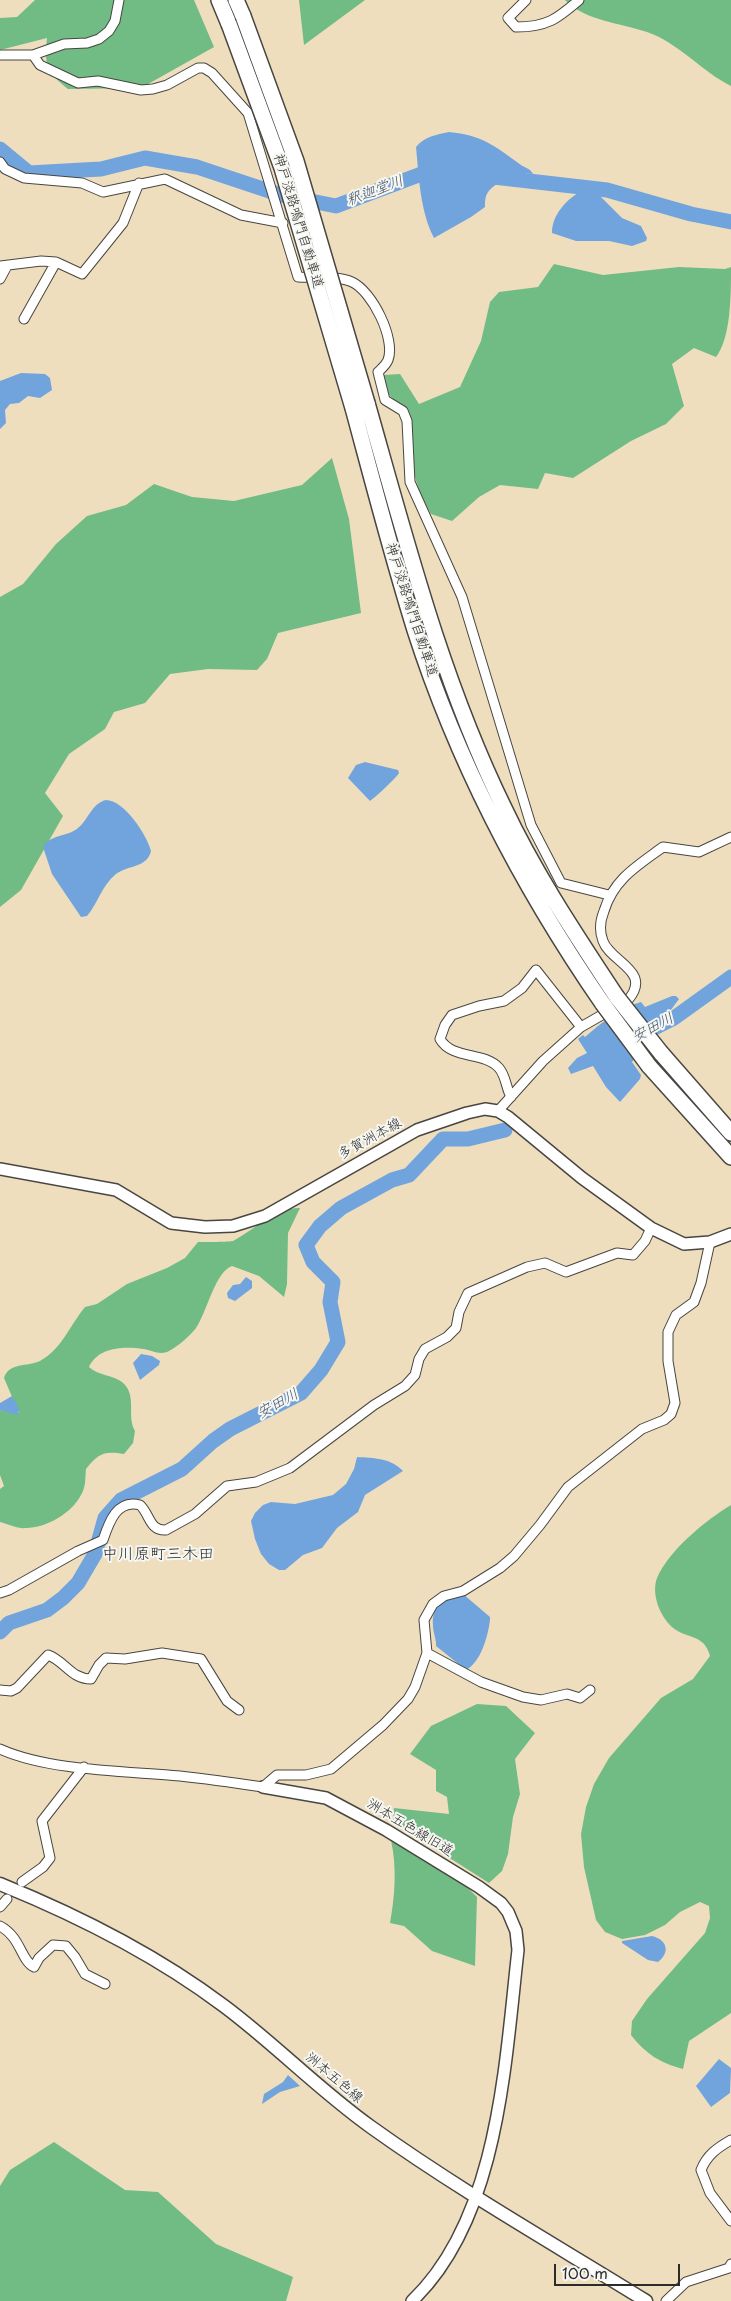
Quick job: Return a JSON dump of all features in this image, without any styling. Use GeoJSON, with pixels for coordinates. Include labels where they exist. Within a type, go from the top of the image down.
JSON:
{"type":"FeatureCollection","features":[{"type":"Feature","properties":{"kind":"highway","name":"神戸淡路鳴門自動車道"},"geometry":{"type":"LineString","coordinates":[[219,0],[282,168],[430,622],[453,690],[477,749],[504,808],[534,865],[578,939],[616,996],[661,1053],[731,1133]]}},
{"type":"Feature","properties":{"kind":"highway","name":"神戸淡路鳴門自動車道"},"geometry":{"type":"LineString","coordinates":[[236,0],[296,161],[416,631],[490,816],[520,874],[563,947],[602,1004],[649,1066],[731,1157]]}},
{"type":"Feature","properties":{"kind":"main road","name":"多賀洲本線"},"geometry":{"type":"LineString","coordinates":[[0,1169],[116,1190],[171,1223],[205,1227],[233,1226],[265,1216],[417,1130],[467,1113],[485,1109],[498,1111]]}},
{"type":"Feature","properties":{"kind":"main road"},"geometry":{"type":"LineString","coordinates":[[498,1111],[582,1178],[652,1228],[684,1244],[710,1242],[731,1234]]}},
{"type":"Feature","properties":{"kind":"main road","name":"洲本五色線旧道"},"geometry":{"type":"LineString","coordinates":[[263,1787],[320,1796],[338,1803],[479,1887],[501,1903],[512,1920],[516,1931],[518,1950],[504,2070],[491,2143],[475,2196],[453,2249],[441,2267],[412,2301]]}},
{"type":"Feature","properties":{"kind":"main road","name":"洲本五色線"},"geometry":{"type":"LineString","coordinates":[[0,1884],[87,1922],[183,1976],[225,2007],[338,2102],[372,2128],[475,2196],[646,2301]]}},
{"type":"Feature","properties":{"kind":"street"},"geometry":{"type":"LineString","coordinates":[[0,55],[33,55],[64,44],[87,43],[99,39],[109,32],[115,20],[119,0]]}},
{"type":"Feature","properties":{"kind":"street"},"geometry":{"type":"LineString","coordinates":[[526,0],[508,18],[516,27],[548,24],[560,17],[580,0]]}},
{"type":"Feature","properties":{"kind":"street"},"geometry":{"type":"LineString","coordinates":[[33,55],[40,65],[78,83],[98,81],[141,90],[153,90],[167,85],[198,68],[204,68],[212,73],[248,113],[298,277],[345,280],[354,283],[368,296],[382,316],[389,349],[388,359],[378,372],[385,400],[403,411],[407,421],[410,482],[462,597],[531,825],[561,883],[609,895]]}},
{"type":"Feature","properties":{"kind":"street"},"geometry":{"type":"LineString","coordinates":[[0,162],[5,169],[24,178],[82,183],[103,192],[165,179],[240,215],[283,224]]}},
{"type":"Feature","properties":{"kind":"street"},"geometry":{"type":"LineString","coordinates":[[0,279],[3,266],[41,261],[56,262],[82,274],[88,269],[122,223],[139,183]]}},
{"type":"Feature","properties":{"kind":"street"},"geometry":{"type":"LineString","coordinates":[[24,319],[56,262]]}},
{"type":"Feature","properties":{"kind":"street"},"geometry":{"type":"LineString","coordinates":[[498,1111],[544,1061],[581,1027],[628,1000],[634,994],[636,985],[634,976],[629,968],[603,943],[600,924],[609,895],[626,874],[663,847],[699,852],[731,837]]}},
{"type":"Feature","properties":{"kind":"street"},"geometry":{"type":"LineString","coordinates":[[511,1097],[500,1069],[492,1062],[452,1050],[444,1045],[440,1039],[445,1025],[452,1015],[479,1006],[504,1001],[522,988],[536,970],[581,1027]]}},
{"type":"Feature","properties":{"kind":"street"},"geometry":{"type":"LineString","coordinates":[[0,1593],[9,1590],[78,1551],[98,1543],[112,1517],[119,1509],[128,1504],[140,1505],[153,1526],[166,1530],[195,1514],[227,1486],[256,1482],[290,1468],[410,1381],[425,1349],[448,1337],[456,1328],[459,1312],[468,1293],[527,1267],[545,1264],[566,1272],[617,1253],[633,1255],[645,1241],[652,1228]]}},
{"type":"Feature","properties":{"kind":"street"},"geometry":{"type":"LineString","coordinates":[[263,1787],[277,1775],[317,1774],[339,1764],[383,1725],[408,1699],[415,1687],[427,1653],[424,1620],[433,1604],[444,1596],[462,1591],[500,1568],[514,1556],[530,1537],[568,1487],[642,1429],[664,1420],[671,1414],[675,1403],[668,1361],[668,1332],[676,1315],[694,1302],[704,1275],[710,1242]]}},
{"type":"Feature","properties":{"kind":"street"},"geometry":{"type":"LineString","coordinates":[[0,1690],[11,1691],[17,1688],[48,1654],[70,1672],[91,1679],[99,1665],[106,1658],[125,1659],[162,1653],[201,1660],[227,1701],[239,1710]]}},
{"type":"Feature","properties":{"kind":"street"},"geometry":{"type":"LineString","coordinates":[[427,1653],[481,1682],[523,1697],[541,1700],[567,1694],[580,1698],[590,1690]]}},
{"type":"Feature","properties":{"kind":"street","name":"洲本五色線旧道"},"geometry":{"type":"LineString","coordinates":[[0,1749],[20,1758],[263,1787]]}},
{"type":"Feature","properties":{"kind":"street"},"geometry":{"type":"LineString","coordinates":[[22,1882],[43,1867],[50,1858],[42,1821],[84,1767]]}},
{"type":"Feature","properties":{"kind":"street"},"geometry":{"type":"LineString","coordinates":[[0,1907],[7,1899]]}},
{"type":"Feature","properties":{"kind":"street"},"geometry":{"type":"LineString","coordinates":[[0,1926],[16,1939],[29,1965],[34,1968],[39,1958],[53,1945],[66,1946],[85,1974],[105,1984]]}},
{"type":"Feature","properties":{"kind":"street"},"geometry":{"type":"LineString","coordinates":[[731,2140],[715,2149],[705,2161],[701,2170],[710,2193],[731,2221]]}},
{"type":"Feature","properties":{"kind":"street"},"geometry":{"type":"LineString","coordinates":[[666,2301],[686,2282],[729,2268],[731,2264]]}},
{"type":"Feature","properties":{"kind":"green space"},"geometry":{"type":"Polygon","coordinates":[[[35,0],[194,0],[214,47],[141,88],[68,89],[51,73],[46,56],[47,38],[0,50],[0,18],[17,17],[35,0]]]}},
{"type":"Feature","properties":{"kind":"green space"},"geometry":{"type":"Polygon","coordinates":[[[299,0],[365,0],[304,45],[299,0]]]}},
{"type":"Feature","properties":{"kind":"green space"},"geometry":{"type":"Polygon","coordinates":[[[565,0],[731,0],[731,86],[659,37],[593,17],[573,7],[565,0]]]}},
{"type":"Feature","properties":{"kind":"green space"},"geometry":{"type":"Polygon","coordinates":[[[554,264],[603,275],[679,267],[725,269],[731,267],[729,315],[725,339],[721,349],[716,357],[694,348],[672,364],[684,406],[666,424],[631,441],[573,478],[545,473],[538,489],[500,485],[479,497],[452,521],[431,514],[415,477],[410,414],[389,395],[384,375],[400,374],[419,404],[460,387],[481,341],[490,302],[499,292],[538,287],[554,264]]]}},
{"type":"Feature","properties":{"kind":"green space"},"geometry":{"type":"Polygon","coordinates":[[[332,458],[349,519],[361,613],[278,633],[267,659],[257,670],[208,669],[170,674],[145,703],[114,712],[105,729],[69,754],[45,793],[63,816],[21,890],[0,907],[0,597],[23,584],[56,544],[87,516],[126,505],[154,484],[192,497],[234,501],[302,485],[332,458]]]}},
{"type":"Feature","properties":{"kind":"green space"},"geometry":{"type":"Polygon","coordinates":[[[300,1208],[288,1233],[287,1284],[284,1297],[259,1276],[232,1266],[226,1270],[216,1284],[196,1328],[180,1344],[162,1353],[136,1348],[120,1348],[112,1349],[99,1355],[89,1367],[122,1382],[130,1393],[131,1419],[135,1431],[133,1443],[124,1454],[107,1453],[95,1459],[86,1469],[84,1489],[77,1502],[58,1518],[42,1525],[26,1528],[0,1522],[0,1489],[4,1486],[0,1475],[0,1410],[19,1413],[4,1378],[6,1373],[14,1367],[35,1363],[48,1356],[60,1343],[85,1307],[97,1304],[127,1284],[167,1268],[185,1258],[198,1242],[233,1241],[274,1215],[283,1211],[300,1208]]]}},
{"type":"Feature","properties":{"kind":"green space"},"geometry":{"type":"Polygon","coordinates":[[[731,1505],[731,2013],[689,2041],[683,2069],[660,2061],[642,2047],[631,2035],[632,2021],[647,1999],[705,1933],[710,1918],[709,1906],[700,1902],[680,1912],[665,1925],[645,1935],[622,1939],[605,1932],[596,1920],[584,1867],[581,1834],[586,1807],[594,1784],[609,1758],[661,1698],[693,1679],[710,1656],[704,1644],[672,1627],[664,1617],[656,1598],[655,1584],[663,1567],[679,1547],[700,1527],[731,1505]]]}},
{"type":"Feature","properties":{"kind":"green space"},"geometry":{"type":"Polygon","coordinates":[[[477,1704],[506,1706],[535,1733],[515,1759],[520,1794],[513,1817],[508,1854],[502,1871],[489,1883],[393,1822],[394,1808],[449,1814],[447,1797],[436,1791],[436,1770],[410,1754],[431,1726],[477,1704]]]}},
{"type":"Feature","properties":{"kind":"green space"},"geometry":{"type":"Polygon","coordinates":[[[391,1840],[464,1884],[477,1897],[475,1966],[432,1951],[404,1926],[390,1923],[395,1882],[391,1840]]]}},
{"type":"Feature","properties":{"kind":"green space"},"geometry":{"type":"Polygon","coordinates":[[[54,2142],[125,2190],[158,2192],[216,2244],[293,2277],[286,2301],[0,2301],[0,2186],[10,2170],[54,2142]]]}},
{"type":"Feature","properties":{"kind":"water"},"geometry":{"type":"Polygon","coordinates":[[[449,132],[471,136],[488,142],[529,169],[533,174],[515,174],[500,182],[488,192],[485,207],[434,238],[429,228],[423,205],[416,147],[427,138],[449,132]]]}},
{"type":"Feature","properties":{"kind":"water"},"geometry":{"type":"Polygon","coordinates":[[[581,191],[598,194],[622,218],[641,226],[647,238],[646,241],[632,246],[609,241],[576,241],[552,233],[557,214],[570,199],[581,191]]]}},
{"type":"Feature","properties":{"kind":"water"},"geometry":{"type":"Polygon","coordinates":[[[21,373],[45,374],[50,378],[52,390],[40,398],[28,396],[19,403],[10,404],[5,410],[6,423],[0,429],[0,381],[21,373]]]}},
{"type":"Feature","properties":{"kind":"water"},"geometry":{"type":"Polygon","coordinates":[[[365,762],[398,770],[399,773],[370,801],[348,778],[356,765],[365,762]]]}},
{"type":"Feature","properties":{"kind":"water"},"geometry":{"type":"Polygon","coordinates":[[[106,800],[120,806],[127,812],[145,836],[151,851],[146,860],[121,871],[111,878],[87,916],[81,917],[52,874],[43,847],[50,840],[74,831],[82,824],[93,808],[106,800]]]}},
{"type":"Feature","properties":{"kind":"water"},"geometry":{"type":"Polygon","coordinates":[[[676,996],[679,999],[632,1062],[641,1075],[640,1079],[620,1102],[606,1087],[593,1066],[571,1074],[568,1068],[577,1058],[587,1053],[578,1039],[583,1035],[585,1037],[612,1016],[626,1008],[641,1002],[645,1007],[676,996]]]}},
{"type":"Feature","properties":{"kind":"water"},"geometry":{"type":"Polygon","coordinates":[[[246,1277],[252,1281],[252,1288],[235,1301],[228,1298],[227,1293],[233,1285],[240,1284],[246,1277]]]}},
{"type":"Feature","properties":{"kind":"water"},"geometry":{"type":"Polygon","coordinates":[[[141,1354],[152,1356],[160,1361],[159,1365],[140,1380],[133,1363],[141,1354]]]}},
{"type":"Feature","properties":{"kind":"water"},"geometry":{"type":"Polygon","coordinates":[[[12,1396],[19,1409],[18,1415],[0,1410],[0,1403],[12,1396]]]}},
{"type":"Feature","properties":{"kind":"water"},"geometry":{"type":"Polygon","coordinates":[[[357,1457],[388,1461],[403,1471],[365,1495],[358,1512],[337,1528],[322,1548],[303,1555],[285,1570],[279,1570],[269,1564],[261,1554],[255,1539],[251,1521],[255,1513],[263,1505],[271,1502],[295,1504],[333,1495],[346,1484],[354,1469],[357,1457]]]}},
{"type":"Feature","properties":{"kind":"water"},"geometry":{"type":"Polygon","coordinates":[[[463,1594],[490,1617],[488,1633],[480,1655],[466,1670],[436,1646],[433,1626],[434,1612],[437,1608],[451,1598],[463,1594]]]}},
{"type":"Feature","properties":{"kind":"water"},"geometry":{"type":"Polygon","coordinates":[[[652,1936],[661,1940],[666,1947],[664,1955],[658,1962],[648,1960],[622,1943],[622,1941],[652,1936]]]}},
{"type":"Feature","properties":{"kind":"water"},"geometry":{"type":"Polygon","coordinates":[[[719,2059],[731,2068],[730,2093],[711,2107],[696,2086],[719,2059]]]}},
{"type":"Feature","properties":{"kind":"water"},"geometry":{"type":"Polygon","coordinates":[[[288,2075],[300,2086],[280,2092],[262,2104],[264,2094],[283,2082],[288,2075]]]}},
{"type":"Feature","properties":{"kind":"waterway","name":"釈迦堂川"},"geometry":{"type":"LineString","coordinates":[[0,149],[29,173],[101,169],[145,158],[197,167],[281,195],[336,206],[432,170],[437,170]]}},
{"type":"Feature","properties":{"kind":"waterway","name":"釈迦堂川"},"geometry":{"type":"LineString","coordinates":[[485,176],[607,190],[691,214],[731,222]]}},
{"type":"Feature","properties":{"kind":"waterway","name":"安田川"},"geometry":{"type":"LineString","coordinates":[[642,1034],[674,1018],[731,977]]}},
{"type":"Feature","properties":{"kind":"waterway","name":"安田川"},"geometry":{"type":"LineString","coordinates":[[0,1632],[9,1623],[47,1610],[78,1583],[95,1554],[105,1518],[121,1500],[182,1469],[213,1441],[230,1429],[301,1393],[321,1370],[338,1342],[330,1302],[333,1282],[313,1262],[306,1245],[320,1226],[341,1208],[392,1180],[409,1175],[443,1139],[468,1139],[505,1130]]}},
{"type":"Feature","properties":{"kind":"district","name":"中川原町三木田"},"geometry":{"type":"Point","coordinates":[158,1555]}}]}
